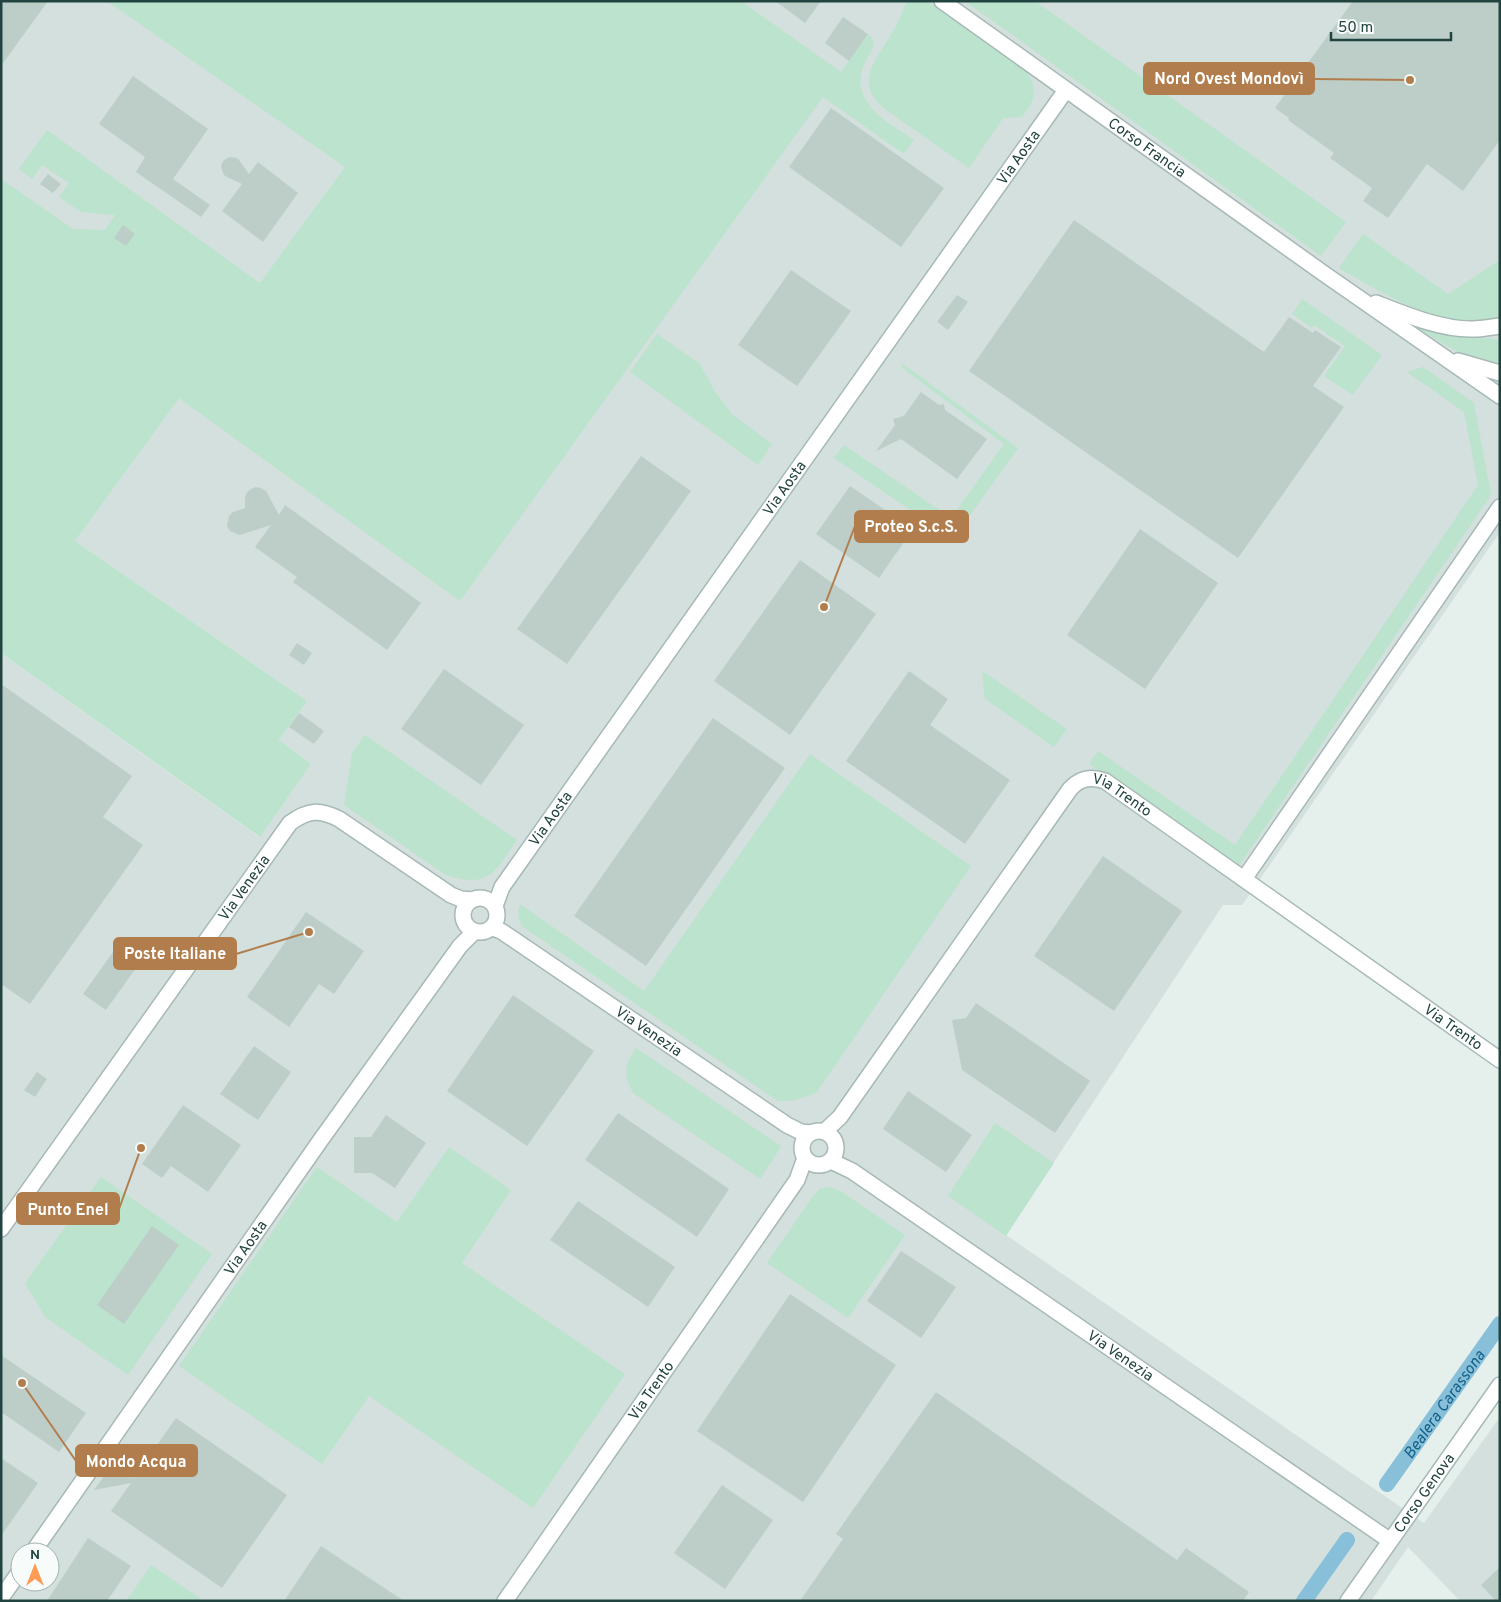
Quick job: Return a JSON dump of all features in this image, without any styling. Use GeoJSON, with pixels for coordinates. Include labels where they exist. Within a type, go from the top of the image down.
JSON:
{"type":"FeatureCollection","features":[{"type":"Feature","properties":{"kind":"street","name":"Corso Francia"},"geometry":{"type":"LineString","coordinates":[[942,1],[1353,295],[1500,396]]}},
{"type":"Feature","properties":{"kind":"street","name":"Via Aosta"},"geometry":{"type":"LineString","coordinates":[[40,1542],[320,1141],[460,946],[465,934],[502,887],[1066,90]]}},
{"type":"Feature","properties":{"kind":"street","name":"Corso Francia"},"geometry":{"type":"LineString","coordinates":[[1353,295],[1417,318],[1454,327],[1500,334]]}},
{"type":"Feature","properties":{"kind":"street","name":"Corso Francia"},"geometry":{"type":"LineString","coordinates":[[1472,329],[1500,326]]}},
{"type":"Feature","properties":{"kind":"street","name":"Corso Francia"},"geometry":{"type":"LineString","coordinates":[[1444,357],[1500,373]]}},
{"type":"Feature","properties":{"kind":"street"},"geometry":{"type":"LineString","coordinates":[[1244,879],[1500,507]]}},
{"type":"Feature","properties":{"kind":"street","name":"Via Trento"},"geometry":{"type":"LineString","coordinates":[[505,1601],[796,1180],[1070,789],[1081,780],[1094,778],[1105,781],[1500,1060]]}},
{"type":"Feature","properties":{"kind":"street","name":"Via Venezia"},"geometry":{"type":"LineString","coordinates":[[1,1229],[290,823],[301,815],[326,812],[451,894],[461,898],[510,936],[787,1125],[801,1132],[820,1148],[843,1161],[852,1171],[1389,1540]]}},
{"type":"Feature","properties":{"kind":"street","name":"Corso Genova"},"geometry":{"type":"LineString","coordinates":[[1348,1601],[1389,1540],[1500,1385]]}},
{"type":"Feature","properties":{"kind":"street"},"geometry":{"type":"LineString","coordinates":[[1,1598],[10,1585]]}},
{"type":"Feature","properties":{"kind":"shaded area"},"geometry":{"type":"Polygon","coordinates":[[[1,1],[1500,1],[1500,532],[1242,905],[1223,905],[1006,1235],[1424,1523],[1500,1417],[1500,1601],[1460,1601],[1408,1547],[1371,1601],[1,1601],[1,653],[259,837],[311,764],[279,740],[307,701],[75,541],[213,348],[1,197],[1,1]]]}},
{"type":"Feature","properties":{"kind":"green space"},"geometry":{"type":"Polygon","coordinates":[[[107,1],[746,1],[745,4],[841,72],[868,34],[872,38],[873,47],[864,64],[861,75],[864,97],[877,114],[914,140],[904,154],[823,97],[460,601],[179,398],[75,541],[307,701],[279,740],[311,764],[260,837],[1,653],[1,179],[73,229],[105,230],[115,215],[81,212],[59,197],[69,183],[42,165],[32,179],[19,169],[47,130],[260,283],[345,167],[107,1]]]}},
{"type":"Feature","properties":{"kind":"green space"},"geometry":{"type":"Polygon","coordinates":[[[907,1],[927,1],[1027,72],[1031,79],[1034,96],[1022,117],[1003,118],[969,168],[886,110],[871,93],[869,85],[870,72],[895,28],[907,1]]]}},
{"type":"Feature","properties":{"kind":"green space"},"geometry":{"type":"Polygon","coordinates":[[[965,1],[1035,1],[1346,222],[1321,256],[965,1]]]}},
{"type":"Feature","properties":{"kind":"green space"},"geometry":{"type":"Polygon","coordinates":[[[1363,234],[1448,294],[1500,260],[1500,319],[1467,322],[1429,313],[1383,293],[1339,268],[1363,234]]]}},
{"type":"Feature","properties":{"kind":"green space"},"geometry":{"type":"Polygon","coordinates":[[[1302,299],[1382,355],[1353,395],[1324,376],[1345,346],[1314,325],[1312,328],[1292,314],[1302,299]]]}},
{"type":"Feature","properties":{"kind":"green space"},"geometry":{"type":"Polygon","coordinates":[[[1403,320],[1470,336],[1500,340],[1500,367],[1463,355],[1403,320]]]}},
{"type":"Feature","properties":{"kind":"green space"},"geometry":{"type":"Polygon","coordinates":[[[657,334],[700,364],[714,390],[732,414],[772,444],[758,465],[630,372],[657,334]]]}},
{"type":"Feature","properties":{"kind":"green space"},"geometry":{"type":"Polygon","coordinates":[[[903,364],[1018,448],[953,539],[834,458],[844,445],[951,518],[1004,444],[901,367],[903,364]]]}},
{"type":"Feature","properties":{"kind":"green space"},"geometry":{"type":"Polygon","coordinates":[[[1423,367],[1474,403],[1491,495],[1238,867],[1089,764],[1098,751],[1235,845],[1478,485],[1464,412],[1407,372],[1423,367]]]}},
{"type":"Feature","properties":{"kind":"green space"},"geometry":{"type":"Polygon","coordinates":[[[982,671],[1067,729],[1054,747],[985,699],[982,671]]]}},
{"type":"Feature","properties":{"kind":"green space"},"geometry":{"type":"Polygon","coordinates":[[[365,735],[517,840],[496,869],[482,879],[461,879],[446,875],[344,805],[352,753],[365,735]]]}},
{"type":"Feature","properties":{"kind":"green space"},"geometry":{"type":"Polygon","coordinates":[[[810,754],[971,866],[817,1092],[798,1099],[778,1101],[523,927],[518,911],[520,904],[644,991],[810,754]]]}},
{"type":"Feature","properties":{"kind":"green space"},"geometry":{"type":"Polygon","coordinates":[[[636,1048],[781,1146],[760,1179],[633,1093],[626,1070],[636,1048]]]}},
{"type":"Feature","properties":{"kind":"green space"},"geometry":{"type":"Polygon","coordinates":[[[995,1123],[1054,1163],[1006,1236],[948,1196],[995,1123]]]}},
{"type":"Feature","properties":{"kind":"green space"},"geometry":{"type":"Polygon","coordinates":[[[449,1147],[511,1190],[462,1263],[625,1374],[533,1508],[369,1396],[322,1464],[179,1366],[317,1167],[397,1222],[449,1147]]]}},
{"type":"Feature","properties":{"kind":"green space"},"geometry":{"type":"Polygon","coordinates":[[[101,1177],[212,1254],[128,1375],[45,1317],[25,1283],[101,1177]]]}},
{"type":"Feature","properties":{"kind":"green space"},"geometry":{"type":"Polygon","coordinates":[[[830,1187],[842,1192],[905,1235],[848,1318],[767,1263],[813,1196],[820,1189],[830,1187]]]}},
{"type":"Feature","properties":{"kind":"green space"},"geometry":{"type":"Polygon","coordinates":[[[151,1565],[204,1601],[126,1601],[151,1565]]]}},
{"type":"Feature","properties":{"kind":"building"},"geometry":{"type":"Polygon","coordinates":[[[1,1],[48,1],[1,66],[1,1]]]}},
{"type":"Feature","properties":{"kind":"building"},"geometry":{"type":"Polygon","coordinates":[[[775,1],[821,1],[805,23],[775,1]]]}},
{"type":"Feature","properties":{"kind":"building"},"geometry":{"type":"Polygon","coordinates":[[[1353,1],[1500,1],[1500,140],[1463,191],[1427,164],[1388,218],[1363,201],[1372,188],[1330,158],[1334,153],[1288,120],[1289,118],[1275,108],[1353,1]]]}},
{"type":"Feature","properties":{"kind":"building"},"geometry":{"type":"Polygon","coordinates":[[[843,17],[868,34],[849,61],[825,43],[843,17]]]}},
{"type":"Feature","properties":{"kind":"building"},"geometry":{"type":"Polygon","coordinates":[[[133,76],[208,129],[173,179],[210,205],[201,217],[136,172],[145,157],[99,124],[133,76]]]}},
{"type":"Feature","properties":{"kind":"building"},"geometry":{"type":"Polygon","coordinates":[[[831,108],[944,188],[901,247],[789,167],[831,108]]]}},
{"type":"Feature","properties":{"kind":"building"},"geometry":{"type":"Polygon","coordinates":[[[230,157],[237,158],[249,174],[258,162],[298,193],[263,242],[222,211],[242,184],[225,176],[223,173],[222,163],[230,157]]]}},
{"type":"Feature","properties":{"kind":"building"},"geometry":{"type":"Polygon","coordinates":[[[48,174],[61,184],[53,193],[40,184],[48,174]]]}},
{"type":"Feature","properties":{"kind":"building"},"geometry":{"type":"Polygon","coordinates":[[[1074,220],[1264,352],[1289,317],[1313,333],[1315,330],[1341,347],[1313,386],[1344,407],[1238,558],[969,371],[1074,220]]]}},
{"type":"Feature","properties":{"kind":"building"},"geometry":{"type":"Polygon","coordinates":[[[123,225],[135,234],[126,246],[114,238],[123,225]]]}},
{"type":"Feature","properties":{"kind":"building"},"geometry":{"type":"Polygon","coordinates":[[[791,270],[851,311],[797,386],[738,345],[791,270]]]}},
{"type":"Feature","properties":{"kind":"building"},"geometry":{"type":"Polygon","coordinates":[[[957,295],[968,302],[948,330],[937,322],[957,295]]]}},
{"type":"Feature","properties":{"kind":"building"},"geometry":{"type":"Polygon","coordinates":[[[921,392],[939,405],[944,404],[945,410],[987,439],[957,479],[901,439],[876,451],[895,425],[893,419],[904,416],[921,392]]]}},
{"type":"Feature","properties":{"kind":"building"},"geometry":{"type":"Polygon","coordinates":[[[641,456],[691,491],[567,664],[517,629],[641,456]]]}},
{"type":"Feature","properties":{"kind":"building"},"geometry":{"type":"Polygon","coordinates":[[[850,486],[913,529],[879,578],[816,534],[850,486]]]}},
{"type":"Feature","properties":{"kind":"building"},"geometry":{"type":"Polygon","coordinates":[[[256,487],[266,491],[279,515],[285,505],[421,603],[387,650],[293,582],[297,577],[255,547],[271,525],[240,535],[230,531],[227,526],[229,516],[233,512],[245,508],[247,492],[256,487]]]}},
{"type":"Feature","properties":{"kind":"building"},"geometry":{"type":"Polygon","coordinates":[[[1140,529],[1218,583],[1145,689],[1067,635],[1140,529]]]}},
{"type":"Feature","properties":{"kind":"building"},"geometry":{"type":"Polygon","coordinates":[[[800,560],[876,614],[790,735],[714,681],[800,560]]]}},
{"type":"Feature","properties":{"kind":"building"},"geometry":{"type":"Polygon","coordinates":[[[297,643],[312,653],[304,665],[289,655],[297,643]]]}},
{"type":"Feature","properties":{"kind":"building"},"geometry":{"type":"Polygon","coordinates":[[[444,669],[524,725],[481,785],[401,729],[444,669]]]}},
{"type":"Feature","properties":{"kind":"building"},"geometry":{"type":"Polygon","coordinates":[[[909,671],[948,699],[930,725],[1010,780],[965,844],[846,761],[909,671]]]}},
{"type":"Feature","properties":{"kind":"building"},"geometry":{"type":"Polygon","coordinates":[[[1,684],[132,776],[103,817],[143,845],[30,1004],[1,984],[1,684]]]}},
{"type":"Feature","properties":{"kind":"building"},"geometry":{"type":"Polygon","coordinates":[[[299,713],[324,731],[314,744],[289,727],[299,713]]]}},
{"type":"Feature","properties":{"kind":"building"},"geometry":{"type":"Polygon","coordinates":[[[713,718],[785,768],[646,966],[574,916],[713,718]]]}},
{"type":"Feature","properties":{"kind":"building"},"geometry":{"type":"Polygon","coordinates":[[[1103,856],[1182,911],[1114,1011],[1034,956],[1103,856]]]}},
{"type":"Feature","properties":{"kind":"building"},"geometry":{"type":"Polygon","coordinates":[[[306,912],[364,951],[334,994],[319,984],[289,1027],[247,997],[306,912]]]}},
{"type":"Feature","properties":{"kind":"building"},"geometry":{"type":"Polygon","coordinates":[[[123,938],[146,954],[106,1010],[83,994],[123,938]]]}},
{"type":"Feature","properties":{"kind":"building"},"geometry":{"type":"Polygon","coordinates":[[[513,995],[594,1051],[527,1146],[447,1091],[513,995]]]}},
{"type":"Feature","properties":{"kind":"building"},"geometry":{"type":"Polygon","coordinates":[[[976,1003],[1090,1081],[1055,1133],[962,1070],[952,1020],[966,1018],[976,1003]]]}},
{"type":"Feature","properties":{"kind":"building"},"geometry":{"type":"Polygon","coordinates":[[[254,1046],[291,1072],[258,1120],[220,1094],[254,1046]]]}},
{"type":"Feature","properties":{"kind":"building"},"geometry":{"type":"Polygon","coordinates":[[[37,1072],[47,1079],[35,1097],[24,1090],[37,1072]]]}},
{"type":"Feature","properties":{"kind":"building"},"geometry":{"type":"Polygon","coordinates":[[[908,1091],[972,1135],[946,1172],[883,1129],[908,1091]]]}},
{"type":"Feature","properties":{"kind":"building"},"geometry":{"type":"Polygon","coordinates":[[[183,1105],[241,1145],[208,1192],[171,1166],[162,1178],[142,1164],[183,1105]]]}},
{"type":"Feature","properties":{"kind":"building"},"geometry":{"type":"Polygon","coordinates":[[[618,1113],[729,1189],[697,1237],[585,1160],[618,1113]]]}},
{"type":"Feature","properties":{"kind":"building"},"geometry":{"type":"Polygon","coordinates":[[[386,1115],[426,1143],[395,1188],[372,1173],[354,1173],[354,1137],[371,1137],[386,1115]]]}},
{"type":"Feature","properties":{"kind":"building"},"geometry":{"type":"Polygon","coordinates":[[[578,1201],[675,1267],[648,1307],[550,1240],[578,1201]]]}},
{"type":"Feature","properties":{"kind":"building"},"geometry":{"type":"Polygon","coordinates":[[[152,1226],[179,1245],[124,1324],[97,1305],[152,1226]]]}},
{"type":"Feature","properties":{"kind":"building"},"geometry":{"type":"Polygon","coordinates":[[[901,1251],[956,1287],[921,1338],[867,1301],[901,1251]]]}},
{"type":"Feature","properties":{"kind":"building"},"geometry":{"type":"Polygon","coordinates":[[[790,1294],[896,1365],[803,1502],[697,1431],[790,1294]]]}},
{"type":"Feature","properties":{"kind":"building"},"geometry":{"type":"Polygon","coordinates":[[[1,1355],[86,1413],[59,1452],[1,1412],[1,1355]]]}},
{"type":"Feature","properties":{"kind":"building"},"geometry":{"type":"Polygon","coordinates":[[[936,1392],[1177,1560],[1186,1548],[1249,1592],[1243,1601],[800,1601],[843,1539],[836,1534],[936,1392]]]}},
{"type":"Feature","properties":{"kind":"building"},"geometry":{"type":"Polygon","coordinates":[[[176,1418],[287,1495],[222,1588],[111,1511],[131,1483],[94,1490],[113,1464],[134,1478],[176,1418]]]}},
{"type":"Feature","properties":{"kind":"building"},"geometry":{"type":"Polygon","coordinates":[[[1,1458],[38,1483],[1,1536],[1,1458]]]}},
{"type":"Feature","properties":{"kind":"building"},"geometry":{"type":"Polygon","coordinates":[[[722,1485],[773,1520],[725,1589],[674,1553],[722,1485]]]}},
{"type":"Feature","properties":{"kind":"building"},"geometry":{"type":"Polygon","coordinates":[[[88,1538],[131,1566],[107,1601],[47,1601],[53,1592],[60,1592],[60,1581],[88,1538]]]}},
{"type":"Feature","properties":{"kind":"building"},"geometry":{"type":"Polygon","coordinates":[[[321,1546],[404,1601],[284,1601],[321,1546]]]}},
{"type":"Feature","properties":{"kind":"building"},"geometry":{"type":"Polygon","coordinates":[[[1500,1567],[1500,1601],[1496,1601],[1481,1585],[1500,1567]]]}},
{"type":"Feature","properties":{"kind":"waterway","name":"Bealera Carassona"},"geometry":{"type":"LineString","coordinates":[[1387,1484],[1500,1324]]}},
{"type":"Feature","properties":{"kind":"waterway","name":"Bealera Carassona"},"geometry":{"type":"LineString","coordinates":[[1304,1601],[1347,1540]]}},
{"type":"Feature","properties":{"kind":"place","name":"Nord Ovest Mondovì"},"geometry":{"type":"Point","coordinates":[1410,80]}},
{"type":"Feature","properties":{"kind":"place","name":"Proteo S.c.S."},"geometry":{"type":"Point","coordinates":[824,607]}},
{"type":"Feature","properties":{"kind":"place","name":"Poste Italiane"},"geometry":{"type":"Point","coordinates":[309,932]}},
{"type":"Feature","properties":{"kind":"place","name":"Punto Enel"},"geometry":{"type":"Point","coordinates":[141,1148]}},
{"type":"Feature","properties":{"kind":"place","name":"Mondo Acqua"},"geometry":{"type":"Point","coordinates":[22,1383]}}]}
